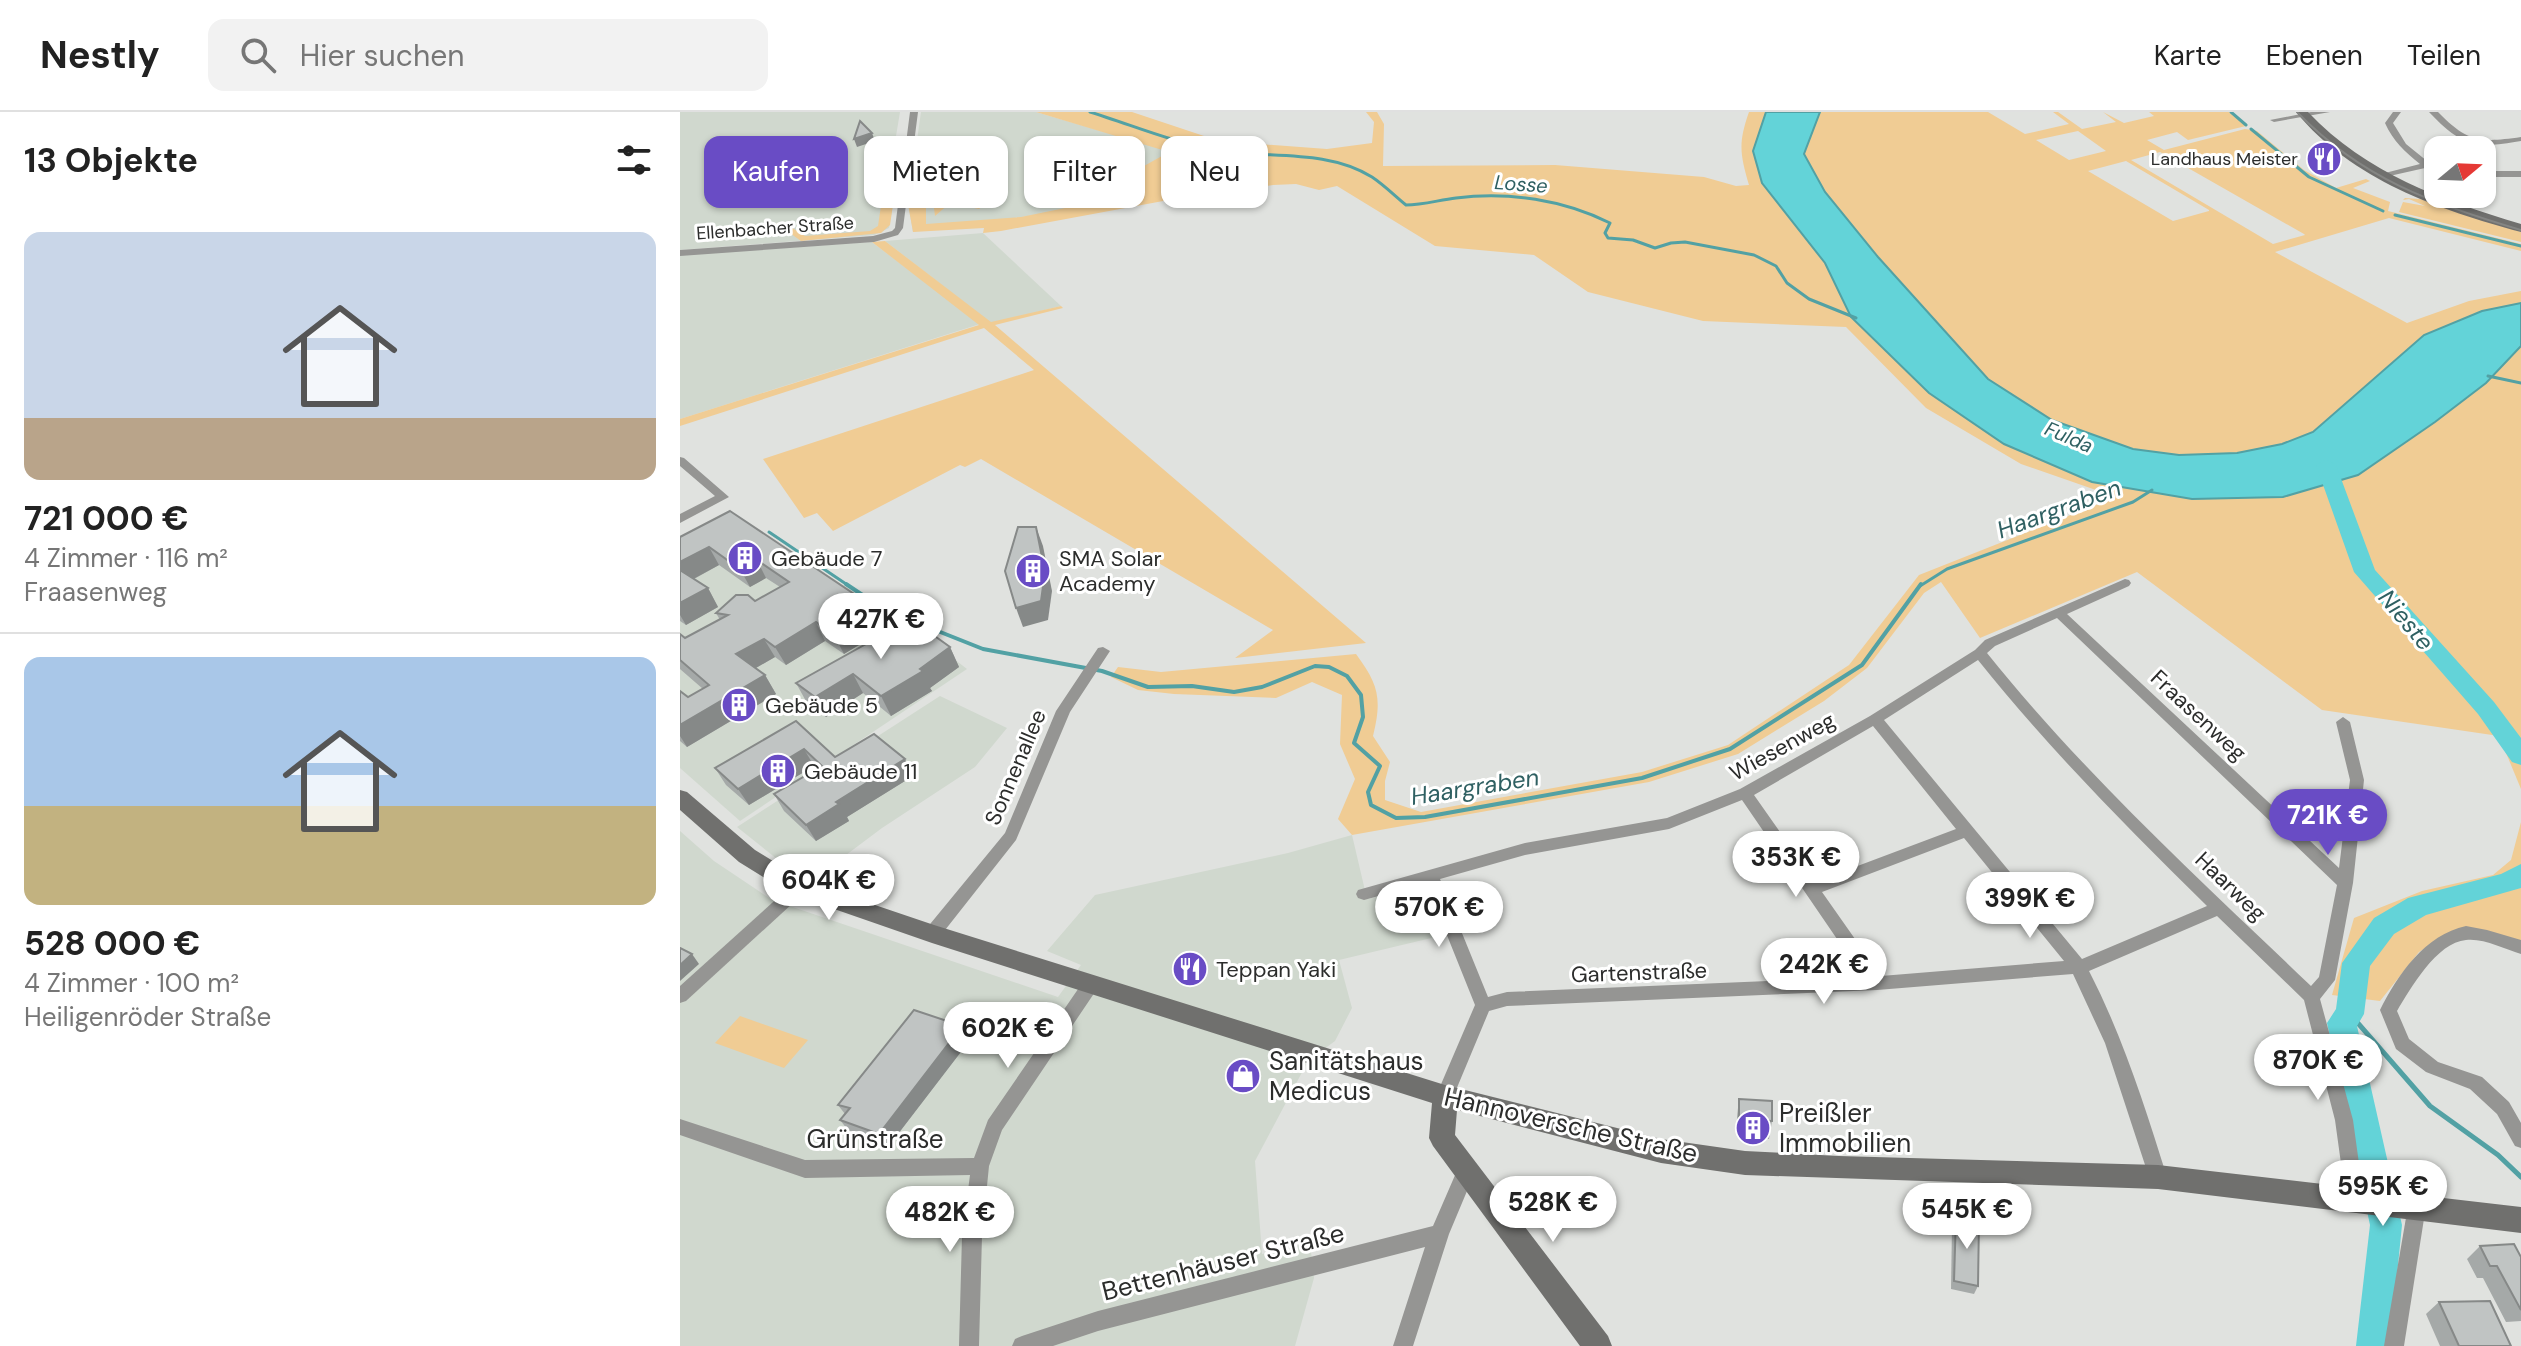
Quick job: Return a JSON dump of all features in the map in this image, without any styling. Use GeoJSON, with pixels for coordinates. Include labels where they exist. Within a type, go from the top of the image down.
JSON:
{"type":"FeatureCollection","features":[{"type":"Feature","properties":{"kind":"main road"},"geometry":{"type":"LineString","coordinates":[[2299,114],[2324,144],[2353,166],[2394,188],[2521,228]]}},
{"type":"Feature","properties":{"kind":"main road","name":"Hannoversche Straße"},"geometry":{"type":"LineString","coordinates":[[680,798],[754,862],[799,888],[932,934],[1445,1096],[1661,1151],[1745,1163],[2158,1177],[2521,1220]]}},
{"type":"Feature","properties":{"kind":"main road"},"geometry":{"type":"LineString","coordinates":[[1445,1096],[1442,1138],[1598,1346]]}},
{"type":"Feature","properties":{"kind":"street","name":"Ellenbacher Straße"},"geometry":{"type":"LineString","coordinates":[[680,253],[874,239],[895,233],[899,228],[914,112]]}},
{"type":"Feature","properties":{"kind":"street"},"geometry":{"type":"LineString","coordinates":[[2274,120],[2326,112]]}},
{"type":"Feature","properties":{"kind":"street"},"geometry":{"type":"LineString","coordinates":[[2397,112],[2389,123],[2397,147],[2424,163]]}},
{"type":"Feature","properties":{"kind":"street"},"geometry":{"type":"LineString","coordinates":[[2433,112],[2450,130],[2466,138],[2494,143],[2521,139]]}},
{"type":"Feature","properties":{"kind":"street"},"geometry":{"type":"LineString","coordinates":[[2388,175],[2424,166]]}},
{"type":"Feature","properties":{"kind":"street"},"geometry":{"type":"LineString","coordinates":[[2496,174],[2521,174]]}},
{"type":"Feature","properties":{"kind":"street"},"geometry":{"type":"LineString","coordinates":[[680,460],[723,497],[680,519]]}},
{"type":"Feature","properties":{"kind":"street","name":"Wiesenweg"},"geometry":{"type":"LineString","coordinates":[[1364,894],[1525,849],[1669,823],[1745,793],[1875,719],[1980,653],[1990,643],[2125,583]]}},
{"type":"Feature","properties":{"kind":"street","name":"Fraasenweg"},"geometry":{"type":"LineString","coordinates":[[2058,612],[2345,883]]}},
{"type":"Feature","properties":{"kind":"street","name":"Haarweg"},"geometry":{"type":"LineString","coordinates":[[1980,653],[2031,717],[2103,795],[2311,997]]}},
{"type":"Feature","properties":{"kind":"street","name":"Sonnenallee"},"geometry":{"type":"LineString","coordinates":[[932,934],[1011,836],[1063,711],[1100,655]]}},
{"type":"Feature","properties":{"kind":"street"},"geometry":{"type":"LineString","coordinates":[[1875,719],[2078,967],[2096,1000],[2120,1060],[2158,1177]]}},
{"type":"Feature","properties":{"kind":"street"},"geometry":{"type":"LineString","coordinates":[[2343,722],[2357,780],[2345,883],[2327,980],[2311,997],[2344,1120],[2360,1201]]}},
{"type":"Feature","properties":{"kind":"street"},"geometry":{"type":"LineString","coordinates":[[1745,793],[1877,983]]}},
{"type":"Feature","properties":{"kind":"street"},"geometry":{"type":"LineString","coordinates":[[1813,889],[1966,831]]}},
{"type":"Feature","properties":{"kind":"street"},"geometry":{"type":"LineString","coordinates":[[1432,877],[1483,1005],[1445,1096]]}},
{"type":"Feature","properties":{"kind":"street"},"geometry":{"type":"LineString","coordinates":[[680,996],[799,888]]}},
{"type":"Feature","properties":{"kind":"street","name":"Gartenstraße"},"geometry":{"type":"LineString","coordinates":[[1483,1005],[1507,999],[1877,983],[2078,967],[2092,964],[2218,908]]}},
{"type":"Feature","properties":{"kind":"street"},"geometry":{"type":"LineString","coordinates":[[2521,947],[2466,933],[2453,937],[2426,955],[2388,1010],[2402,1044],[2432,1067],[2476,1083],[2503,1108],[2521,1140]]}},
{"type":"Feature","properties":{"kind":"street"},"geometry":{"type":"LineString","coordinates":[[969,1346],[972,1236],[980,1166],[994,1126],[1091,984]]}},
{"type":"Feature","properties":{"kind":"street","name":"Grünstraße"},"geometry":{"type":"LineString","coordinates":[[680,1127],[805,1169],[980,1166]]}},
{"type":"Feature","properties":{"kind":"street"},"geometry":{"type":"LineString","coordinates":[[1403,1346],[1439,1234],[1466,1172]]}},
{"type":"Feature","properties":{"kind":"street"},"geometry":{"type":"LineString","coordinates":[[2394,1346],[2411,1206]]}},
{"type":"Feature","properties":{"kind":"street","name":"Bettenhäuser Straße"},"geometry":{"type":"LineString","coordinates":[[1022,1346],[1098,1321],[1439,1234]]}},
{"type":"Feature","properties":{"kind":"shaded area"},"geometry":{"type":"Polygon","coordinates":[[[680,112],[900,112],[896,136],[864,136],[864,208],[892,208],[889,228],[874,235],[680,250],[680,112]]]}},
{"type":"Feature","properties":{"kind":"shaded area"},"geometry":{"type":"Polygon","coordinates":[[[921,112],[1036,112],[1118,136],[1024,136],[1024,208],[1088,208],[913,232],[909,208],[1008,208],[1008,136],[918,136],[921,112]]]}},
{"type":"Feature","properties":{"kind":"shaded area"},"geometry":{"type":"Polygon","coordinates":[[[1036,112],[1132,112],[1204,136],[1161,136],[1161,150],[1145,145],[1145,136],[1116,136],[1036,112]]]}},
{"type":"Feature","properties":{"kind":"shaded area"},"geometry":{"type":"Polygon","coordinates":[[[1366,112],[1377,112],[1384,124],[1383,166],[1555,165],[1704,177],[1736,186],[1749,185],[1742,148],[1743,132],[1749,112],[1766,112],[1753,151],[1762,183],[1825,263],[1851,317],[1929,393],[2004,444],[2092,481],[2192,499],[2358,475],[2486,383],[2521,346],[2521,789],[2499,736],[2322,710],[2137,572],[1980,638],[1941,582],[1924,593],[1867,668],[1824,701],[1738,754],[1649,782],[1352,835],[1338,819],[1355,779],[1340,744],[1342,695],[1312,682],[1276,698],[1174,694],[1138,690],[1111,677],[1118,667],[1161,672],[1356,654],[1370,675],[1378,702],[1373,736],[1390,762],[1385,781],[1385,800],[1421,812],[1642,772],[1728,745],[1849,665],[1919,575],[2116,497],[2021,464],[1926,408],[1846,327],[1703,321],[1588,292],[1534,255],[1435,246],[1337,186],[1319,190],[1296,184],[1268,186],[1268,145],[1327,149],[1372,143],[1374,122],[1366,112]]]}},
{"type":"Feature","properties":{"kind":"shaded area"},"geometry":{"type":"Polygon","coordinates":[[[1820,112],[1988,112],[2025,134],[2069,124],[2053,112],[2058,112],[2082,129],[2116,122],[2103,112],[2124,123],[2154,116],[2149,112],[2229,112],[2246,126],[2188,140],[2177,132],[2147,140],[2164,150],[2245,129],[2257,131],[2304,170],[2336,188],[2366,179],[2370,181],[2353,188],[2390,202],[2388,211],[2521,244],[2521,251],[2389,218],[2275,252],[2407,323],[2469,301],[2521,291],[2521,303],[2482,311],[2424,335],[2313,432],[2282,444],[2237,453],[2179,455],[2133,449],[2052,420],[1988,379],[1878,257],[1825,192],[1804,154],[1820,112]],[[2078,131],[2036,140],[2069,160],[2106,151],[2078,131]],[[2160,152],[2131,160],[2273,244],[2305,235],[2160,152]],[[2126,161],[2088,171],[2173,221],[2209,211],[2126,161]]]}},
{"type":"Feature","properties":{"kind":"shaded area"},"geometry":{"type":"Polygon","coordinates":[[[1145,144],[1161,149],[1161,176],[1146,200],[1145,144]]]}},
{"type":"Feature","properties":{"kind":"shaded area"},"geometry":{"type":"Polygon","coordinates":[[[1161,156],[1161,201],[1145,204],[1145,165],[1161,156]]]}},
{"type":"Feature","properties":{"kind":"shaded area"},"geometry":{"type":"Polygon","coordinates":[[[2405,198],[2420,199],[2424,200],[2424,206],[2409,199],[2403,200],[2405,198]]]}},
{"type":"Feature","properties":{"kind":"shaded area"},"geometry":{"type":"Polygon","coordinates":[[[2403,202],[2424,208],[2448,208],[2521,232],[2521,242],[2399,212],[2403,202]]]}},
{"type":"Feature","properties":{"kind":"shaded area"},"geometry":{"type":"Polygon","coordinates":[[[881,208],[893,208],[890,225],[881,233],[801,241],[776,223],[786,224],[805,236],[870,231],[878,226],[881,208]]]}},
{"type":"Feature","properties":{"kind":"shaded area"},"geometry":{"type":"Polygon","coordinates":[[[909,208],[926,208],[926,224],[1021,217],[1065,208],[1125,208],[983,233],[984,228],[913,232],[909,208]]]}},
{"type":"Feature","properties":{"kind":"shaded area"},"geometry":{"type":"Polygon","coordinates":[[[934,208],[944,208],[935,216],[934,208]]]}},
{"type":"Feature","properties":{"kind":"shaded area"},"geometry":{"type":"Polygon","coordinates":[[[983,233],[1061,306],[991,323],[885,241],[983,233]]]}},
{"type":"Feature","properties":{"kind":"shaded area"},"geometry":{"type":"Polygon","coordinates":[[[885,241],[991,322],[1061,306],[1063,308],[995,325],[1366,643],[1235,658],[1273,630],[981,459],[965,467],[960,465],[833,531],[817,513],[804,518],[763,459],[1034,370],[984,328],[680,426],[680,419],[979,325],[872,242],[885,241]]]}},
{"type":"Feature","properties":{"kind":"shaded area"},"geometry":{"type":"Polygon","coordinates":[[[872,242],[980,324],[680,419],[680,255],[872,242]]]}},
{"type":"Feature","properties":{"kind":"shaded area"},"geometry":{"type":"Polygon","coordinates":[[[743,524],[917,630],[967,669],[740,821],[680,768],[680,558],[743,524]]]}},
{"type":"Feature","properties":{"kind":"shaded area"},"geometry":{"type":"Polygon","coordinates":[[[940,696],[1007,728],[975,767],[882,828],[814,879],[782,863],[737,827],[940,696]]]}},
{"type":"Feature","properties":{"kind":"shaded area"},"geometry":{"type":"Polygon","coordinates":[[[2521,822],[2521,943],[2449,933],[2419,952],[2380,1001],[2332,995],[2354,918],[2422,891],[2493,875],[2511,860],[2521,822]]]}},
{"type":"Feature","properties":{"kind":"shaded area"},"geometry":{"type":"Polygon","coordinates":[[[680,831],[714,861],[772,900],[1058,997],[1081,965],[1047,951],[1095,895],[1288,853],[1352,835],[1367,899],[1427,886],[1444,935],[1339,960],[1352,1008],[1335,1041],[1308,1061],[1255,1161],[1262,1254],[1310,1243],[1314,1278],[1295,1346],[680,1346],[680,831]]]}},
{"type":"Feature","properties":{"kind":"shaded area"},"geometry":{"type":"Polygon","coordinates":[[[740,1016],[808,1040],[784,1068],[715,1043],[740,1016]]]}},
{"type":"Feature","properties":{"kind":"water","name":"Fulda"},"geometry":{"type":"Polygon","coordinates":[[[1766,112],[1820,112],[1804,154],[1825,192],[1878,257],[1988,379],[2052,420],[2133,449],[2179,455],[2237,453],[2282,444],[2313,432],[2424,335],[2482,311],[2521,303],[2521,346],[2486,383],[2358,475],[2283,497],[2192,499],[2092,482],[2004,444],[1929,393],[1851,317],[1825,263],[1762,183],[1753,151],[1766,112]]]}},
{"type":"Feature","properties":{"kind":"building"},"geometry":{"type":"Polygon","coordinates":[[[860,121],[872,133],[854,139],[860,121]]]}},
{"type":"Feature","properties":{"kind":"building"},"geometry":{"type":"Polygon","coordinates":[[[730,511],[878,610],[834,635],[816,622],[775,647],[764,639],[736,654],[765,675],[680,725],[680,691],[688,697],[709,685],[680,660],[680,634],[685,638],[728,615],[716,613],[736,595],[748,595],[755,601],[789,582],[757,560],[740,569],[709,547],[680,562],[680,537],[730,511]]]}},
{"type":"Feature","properties":{"kind":"building","name":"SMA Solar Academy"},"geometry":{"type":"Polygon","coordinates":[[[1018,527],[1036,527],[1045,572],[1041,601],[1016,608],[1005,571],[1018,527]]]}},
{"type":"Feature","properties":{"kind":"building"},"geometry":{"type":"Polygon","coordinates":[[[680,570],[708,588],[680,603],[680,570]]]}},
{"type":"Feature","properties":{"kind":"building"},"geometry":{"type":"Polygon","coordinates":[[[911,619],[950,647],[920,669],[923,671],[881,696],[853,674],[815,697],[796,683],[911,619]]]}},
{"type":"Feature","properties":{"kind":"building"},"geometry":{"type":"Polygon","coordinates":[[[796,721],[835,757],[874,734],[905,759],[836,802],[839,804],[806,825],[774,794],[822,766],[804,749],[738,789],[715,768],[796,721]]]}},
{"type":"Feature","properties":{"kind":"building"},"geometry":{"type":"Polygon","coordinates":[[[680,948],[692,954],[680,965],[680,948]]]}},
{"type":"Feature","properties":{"kind":"building"},"geometry":{"type":"Polygon","coordinates":[[[914,1010],[962,1026],[879,1134],[840,1120],[850,1108],[838,1105],[914,1010]]]}},
{"type":"Feature","properties":{"kind":"building"},"geometry":{"type":"Polygon","coordinates":[[[1739,1099],[1772,1101],[1772,1121],[1739,1119],[1739,1099]]]}},
{"type":"Feature","properties":{"kind":"building"},"geometry":{"type":"Polygon","coordinates":[[[1956,1216],[1979,1220],[1978,1286],[1954,1281],[1956,1216]]]}},
{"type":"Feature","properties":{"kind":"building"},"geometry":{"type":"Polygon","coordinates":[[[2514,1244],[2521,1257],[2521,1310],[2497,1266],[2490,1266],[2480,1246],[2514,1244]]]}},
{"type":"Feature","properties":{"kind":"building"},"geometry":{"type":"Polygon","coordinates":[[[2490,1301],[2511,1346],[2459,1346],[2439,1302],[2490,1301]]]}},
{"type":"Feature","properties":{"kind":"waterway","name":"Losse"},"geometry":{"type":"LineString","coordinates":[[1090,112],[1194,146],[1334,162],[1372,177],[1406,205],[1476,196],[1535,199],[1574,208],[1610,223],[1605,233],[1608,238],[1633,240],[1655,248],[1685,242],[1754,255],[1776,266],[1787,283],[1809,299],[1856,318]]}},
{"type":"Feature","properties":{"kind":"waterway"},"geometry":{"type":"LineString","coordinates":[[2231,112],[2246,125]]}},
{"type":"Feature","properties":{"kind":"waterway"},"geometry":{"type":"LineString","coordinates":[[2251,129],[2309,177],[2383,211]]}},
{"type":"Feature","properties":{"kind":"waterway"},"geometry":{"type":"LineString","coordinates":[[2395,215],[2521,246]]}},
{"type":"Feature","properties":{"kind":"waterway"},"geometry":{"type":"LineString","coordinates":[[2488,376],[2521,383]]}},
{"type":"Feature","properties":{"kind":"waterway","name":"Nieste"},"geometry":{"type":"LineString","coordinates":[[2326,465],[2365,572],[2486,708],[2521,756]]}},
{"type":"Feature","properties":{"kind":"waterway","name":"Haargraben"},"geometry":{"type":"LineString","coordinates":[[1920,586],[1947,569],[2133,502],[2152,490]]}},
{"type":"Feature","properties":{"kind":"waterway","name":"Haargraben"},"geometry":{"type":"LineString","coordinates":[[769,532],[849,586]]}},
{"type":"Feature","properties":{"kind":"waterway","name":"Haargraben"},"geometry":{"type":"LineString","coordinates":[[849,586],[885,610],[983,649],[1102,671],[1148,687],[1192,686],[1234,692],[1262,687],[1315,666],[1329,667],[1347,676],[1361,695],[1363,717],[1354,743],[1380,766],[1368,792],[1371,805],[1396,818],[1425,817],[1642,778],[1730,749],[1862,665],[1921,584]]}},
{"type":"Feature","properties":{"kind":"waterway","name":"Nieste"},"geometry":{"type":"LineString","coordinates":[[2373,1346],[2386,1225],[2342,1023],[2350,1014],[2356,963],[2384,926],[2418,906],[2509,882],[2521,874]]}},
{"type":"Feature","properties":{"kind":"waterway","name":"Nieste"},"geometry":{"type":"LineString","coordinates":[[2350,1014],[2430,1106],[2498,1155],[2521,1177]]}},
{"type":"Feature","properties":{"kind":"tram line"},"geometry":{"type":"LineString","coordinates":[[2297,112],[2347,155],[2373,172],[2429,199],[2521,230]]}},
{"type":"Feature","properties":{"kind":"place","name":"Landhaus Meister"},"geometry":{"type":"Point","coordinates":[2324,159]}},
{"type":"Feature","properties":{"kind":"place","name":"Gebäude 7"},"geometry":{"type":"Point","coordinates":[745,558]}},
{"type":"Feature","properties":{"kind":"place","name":"SMA Solar Academy"},"geometry":{"type":"Point","coordinates":[1033,571]}},
{"type":"Feature","properties":{"kind":"place","name":"Gebäude 5"},"geometry":{"type":"Point","coordinates":[739,705]}},
{"type":"Feature","properties":{"kind":"place","name":"Gebäude 11"},"geometry":{"type":"Point","coordinates":[778,771]}},
{"type":"Feature","properties":{"kind":"place","name":"Teppan Yaki"},"geometry":{"type":"Point","coordinates":[1190,969]}},
{"type":"Feature","properties":{"kind":"place","name":"Sanitätshaus Medicus"},"geometry":{"type":"Point","coordinates":[1243,1076]}},
{"type":"Feature","properties":{"kind":"place","name":"Preißler Immobilien"},"geometry":{"type":"Point","coordinates":[1753,1128]}}]}
